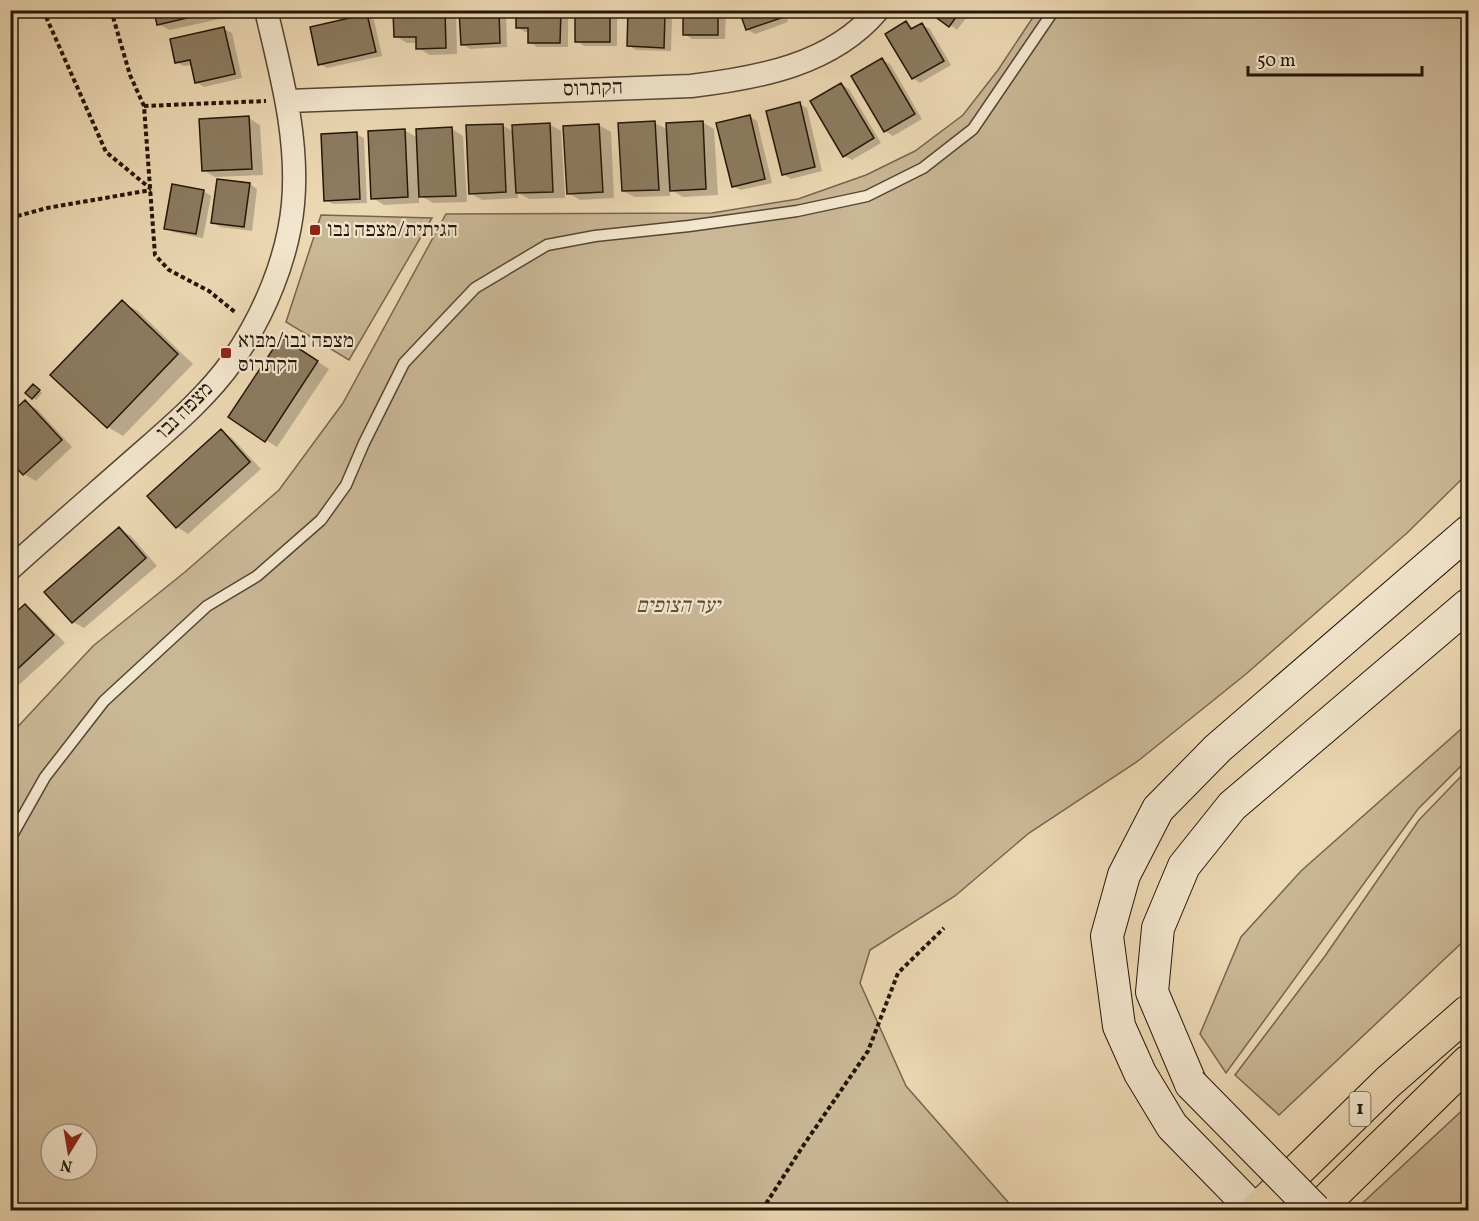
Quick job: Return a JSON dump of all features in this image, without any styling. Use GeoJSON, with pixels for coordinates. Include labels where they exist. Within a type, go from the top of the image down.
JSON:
{"type":"FeatureCollection","features":[{"type":"Feature","properties":{"kind":"highway","name":"1"},"geometry":{"type":"LineString","coordinates":[[1256,1210],[1388,1082],[1468,1012]]}},
{"type":"Feature","properties":{"kind":"highway","name":"1"},"geometry":{"type":"LineString","coordinates":[[1316,1210],[1468,1062]]}},
{"type":"Feature","properties":{"kind":"main road"},"geometry":{"type":"LineString","coordinates":[[1256,1210],[1172,1126],[1140,1073],[1119,1026],[1107,936],[1124,875],[1158,809],[1218,748],[1468,532]]}},
{"type":"Feature","properties":{"kind":"main road"},"geometry":{"type":"LineString","coordinates":[[1316,1210],[1191,1084],[1152,992],[1158,928],[1184,866],[1232,806],[1468,605]]}},
{"type":"Feature","properties":{"kind":"street","name":"מצפה נבו"},"geometry":{"type":"LineString","coordinates":[[10,569],[202,398],[233,361],[273,284],[282,256],[293,204],[293,159],[288,100],[266,10]]}},
{"type":"Feature","properties":{"kind":"street","name":"הקתרוס"},"geometry":{"type":"LineString","coordinates":[[288,100],[691,86],[732,81],[773,72],[811,59],[842,44],[878,10]]}},
{"type":"Feature","properties":{"kind":"lane"},"geometry":{"type":"LineString","coordinates":[[10,839],[45,777],[104,701],[207,606],[257,576],[321,520],[346,485],[404,363],[475,288],[547,245],[595,236],[797,211],[867,196],[924,168],[973,129],[1053,10]]}},
{"type":"Feature","properties":{"kind":"path"},"geometry":{"type":"LineString","coordinates":[[43,10],[106,152],[151,190]]}},
{"type":"Feature","properties":{"kind":"path"},"geometry":{"type":"LineString","coordinates":[[111,10],[130,75],[144,106],[155,255],[169,270],[209,291],[253,326]]}},
{"type":"Feature","properties":{"kind":"path"},"geometry":{"type":"LineString","coordinates":[[144,106],[288,100]]}},
{"type":"Feature","properties":{"kind":"path"},"geometry":{"type":"LineString","coordinates":[[10,218],[46,208],[151,190]]}},
{"type":"Feature","properties":{"kind":"path"},"geometry":{"type":"LineString","coordinates":[[762,1210],[868,1052],[898,973],[944,928]]}},
{"type":"Feature","properties":{"kind":"green space","name":"יער הצופים"},"geometry":{"type":"Polygon","coordinates":[[[1037,11],[1468,11],[1468,473],[1407,533],[1246,674],[1138,761],[1029,833],[955,896],[870,950],[860,983],[906,1086],[1015,1210],[11,1210],[11,734],[93,646],[185,572],[279,490],[343,403],[446,214],[712,213],[798,199],[866,175],[915,151],[963,115],[998,70],[1037,11]]]}},
{"type":"Feature","properties":{"kind":"green space"},"geometry":{"type":"Polygon","coordinates":[[[321,215],[432,218],[349,360],[286,322],[321,215]]]}},
{"type":"Feature","properties":{"kind":"green space"},"geometry":{"type":"Polygon","coordinates":[[[1468,723],[1468,759],[1418,809],[1226,1073],[1200,1034],[1241,937],[1301,871],[1468,723]]]}},
{"type":"Feature","properties":{"kind":"green space"},"geometry":{"type":"Polygon","coordinates":[[[1468,769],[1468,937],[1279,1115],[1235,1075],[1325,956],[1419,820],[1468,769]]]}},
{"type":"Feature","properties":{"kind":"green space"},"geometry":{"type":"Polygon","coordinates":[[[1468,1105],[1468,1210],[1355,1210],[1468,1105]]]}},
{"type":"Feature","properties":{"kind":"building"},"geometry":{"type":"Polygon","coordinates":[[[154,10],[217,10],[217,11],[157,25],[154,10]]]}},
{"type":"Feature","properties":{"kind":"building"},"geometry":{"type":"Polygon","coordinates":[[[393,10],[445,10],[446,48],[416,49],[416,37],[394,37],[393,10]]]}},
{"type":"Feature","properties":{"kind":"building"},"geometry":{"type":"Polygon","coordinates":[[[459,10],[499,10],[500,43],[461,45],[459,10]]]}},
{"type":"Feature","properties":{"kind":"building"},"geometry":{"type":"Polygon","coordinates":[[[516,10],[561,11],[560,43],[528,43],[528,28],[516,28],[516,10]]]}},
{"type":"Feature","properties":{"kind":"building"},"geometry":{"type":"Polygon","coordinates":[[[575,10],[610,10],[610,42],[575,42],[575,10]]]}},
{"type":"Feature","properties":{"kind":"building"},"geometry":{"type":"Polygon","coordinates":[[[628,10],[650,10],[650,13],[665,14],[664,48],[627,46],[628,10]]]}},
{"type":"Feature","properties":{"kind":"building"},"geometry":{"type":"Polygon","coordinates":[[[683,10],[718,10],[718,35],[683,35],[683,10]]]}},
{"type":"Feature","properties":{"kind":"building"},"geometry":{"type":"Polygon","coordinates":[[[739,10],[779,10],[781,18],[746,30],[739,10]]]}},
{"type":"Feature","properties":{"kind":"building"},"geometry":{"type":"Polygon","coordinates":[[[926,10],[961,10],[949,27],[926,10]]]}},
{"type":"Feature","properties":{"kind":"building"},"geometry":{"type":"Polygon","coordinates":[[[367,14],[376,52],[318,65],[310,27],[367,14]]]}},
{"type":"Feature","properties":{"kind":"building"},"geometry":{"type":"Polygon","coordinates":[[[906,21],[911,29],[922,23],[944,61],[912,79],[885,34],[906,21]]]}},
{"type":"Feature","properties":{"kind":"building"},"geometry":{"type":"Polygon","coordinates":[[[224,27],[235,74],[195,83],[190,60],[175,63],[170,39],[224,27]]]}},
{"type":"Feature","properties":{"kind":"building"},"geometry":{"type":"Polygon","coordinates":[[[882,58],[915,114],[884,132],[851,76],[882,58]]]}},
{"type":"Feature","properties":{"kind":"building"},"geometry":{"type":"Polygon","coordinates":[[[841,83],[874,138],[843,157],[810,101],[841,83]]]}},
{"type":"Feature","properties":{"kind":"building"},"geometry":{"type":"Polygon","coordinates":[[[800,102],[815,167],[782,175],[766,111],[800,102]]]}},
{"type":"Feature","properties":{"kind":"building"},"geometry":{"type":"Polygon","coordinates":[[[750,115],[765,179],[732,187],[716,123],[750,115]]]}},
{"type":"Feature","properties":{"kind":"building"},"geometry":{"type":"Polygon","coordinates":[[[249,116],[252,169],[202,171],[199,119],[249,116]]]}},
{"type":"Feature","properties":{"kind":"building"},"geometry":{"type":"Polygon","coordinates":[[[655,121],[659,190],[622,191],[618,123],[655,121]]]}},
{"type":"Feature","properties":{"kind":"building"},"geometry":{"type":"Polygon","coordinates":[[[703,121],[706,189],[670,191],[666,123],[703,121]]]}},
{"type":"Feature","properties":{"kind":"building"},"geometry":{"type":"Polygon","coordinates":[[[550,123],[553,192],[516,193],[512,125],[550,123]]]}},
{"type":"Feature","properties":{"kind":"building"},"geometry":{"type":"Polygon","coordinates":[[[503,124],[506,192],[469,194],[466,125],[503,124]]]}},
{"type":"Feature","properties":{"kind":"building"},"geometry":{"type":"Polygon","coordinates":[[[599,124],[603,192],[567,194],[563,126],[599,124]]]}},
{"type":"Feature","properties":{"kind":"building"},"geometry":{"type":"Polygon","coordinates":[[[452,127],[456,196],[419,197],[416,129],[452,127]]]}},
{"type":"Feature","properties":{"kind":"building"},"geometry":{"type":"Polygon","coordinates":[[[405,129],[408,197],[371,199],[368,131],[405,129]]]}},
{"type":"Feature","properties":{"kind":"building"},"geometry":{"type":"Polygon","coordinates":[[[357,132],[360,199],[324,201],[321,134],[357,132]]]}},
{"type":"Feature","properties":{"kind":"building"},"geometry":{"type":"Polygon","coordinates":[[[217,179],[250,183],[244,227],[211,223],[217,179]]]}},
{"type":"Feature","properties":{"kind":"building"},"geometry":{"type":"Polygon","coordinates":[[[172,184],[204,190],[196,234],[164,229],[172,184]]]}},
{"type":"Feature","properties":{"kind":"building"},"geometry":{"type":"Polygon","coordinates":[[[122,300],[178,354],[107,428],[50,375],[122,300]]]}},
{"type":"Feature","properties":{"kind":"building"},"geometry":{"type":"Polygon","coordinates":[[[281,337],[318,361],[265,442],[228,417],[281,337]]]}},
{"type":"Feature","properties":{"kind":"building"},"geometry":{"type":"Polygon","coordinates":[[[33,384],[40,390],[32,399],[25,393],[33,384]]]}},
{"type":"Feature","properties":{"kind":"building"},"geometry":{"type":"Polygon","coordinates":[[[25,400],[62,440],[23,475],[10,461],[10,414],[25,400]]]}},
{"type":"Feature","properties":{"kind":"building"},"geometry":{"type":"Polygon","coordinates":[[[221,429],[250,462],[176,528],[147,496],[221,429]]]}},
{"type":"Feature","properties":{"kind":"building"},"geometry":{"type":"Polygon","coordinates":[[[119,527],[146,558],[72,623],[44,592],[119,527]]]}},
{"type":"Feature","properties":{"kind":"building"},"geometry":{"type":"Polygon","coordinates":[[[25,604],[54,635],[10,676],[10,617],[25,604]]]}},
{"type":"Feature","properties":{"kind":"place","name":"הגיתית/מצפה נבו"},"geometry":{"type":"Point","coordinates":[315,230]}},
{"type":"Feature","properties":{"kind":"place","name":"מצפה נבו/מבוא הקתרוס"},"geometry":{"type":"Point","coordinates":[226,353]}}]}
